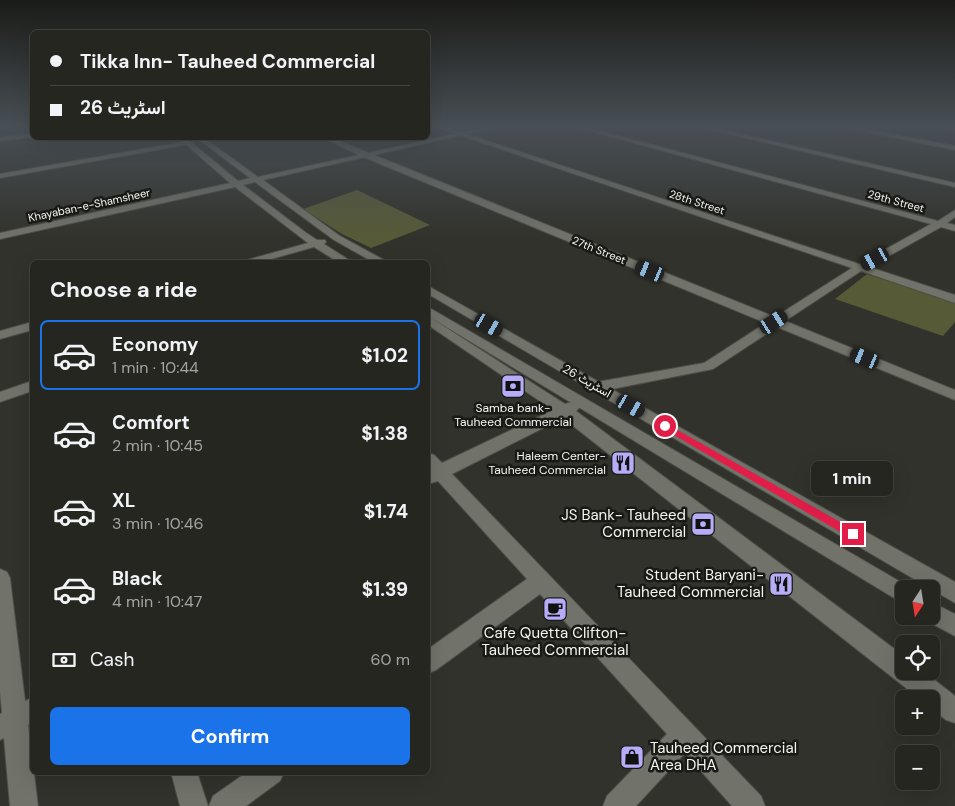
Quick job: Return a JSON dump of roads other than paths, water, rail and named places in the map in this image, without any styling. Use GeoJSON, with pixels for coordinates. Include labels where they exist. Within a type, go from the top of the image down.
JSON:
{"type":"FeatureCollection","features":[{"type":"Feature","properties":{"kind":"street"},"geometry":{"type":"LineString","coordinates":[[0,172],[54,163]]}},
{"type":"Feature","properties":{"kind":"street"},"geometry":{"type":"LineString","coordinates":[[0,176],[69,163]]}},
{"type":"Feature","properties":{"kind":"street"},"geometry":{"type":"LineString","coordinates":[[212,163],[314,244],[342,260]]}},
{"type":"Feature","properties":{"kind":"street"},"geometry":{"type":"LineString","coordinates":[[234,163],[337,238],[376,260]]}},
{"type":"Feature","properties":{"kind":"street","name":"Khayaban-e-Shamsheer"},"geometry":{"type":"LineString","coordinates":[[0,236],[258,180],[329,163]]}},
{"type":"Feature","properties":{"kind":"street","name":"27th Street"},"geometry":{"type":"LineString","coordinates":[[385,163],[955,395]]}},
{"type":"Feature","properties":{"kind":"street","name":"28th Street"},"geometry":{"type":"LineString","coordinates":[[540,163],[955,299]]}},
{"type":"Feature","properties":{"kind":"street","name":"29th Street"},"geometry":{"type":"LineString","coordinates":[[711,163],[955,228]]}},
{"type":"Feature","properties":{"kind":"street"},"geometry":{"type":"LineString","coordinates":[[858,163],[955,185]]}},
{"type":"Feature","properties":{"kind":"street"},"geometry":{"type":"LineString","coordinates":[[597,387],[708,366],[859,268],[939,224],[955,213]]}},
{"type":"Feature","properties":{"kind":"street"},"geometry":{"type":"LineString","coordinates":[[258,260],[337,238]]}},
{"type":"Feature","properties":{"kind":"street","name":"اسٹریٹ 26"},"geometry":{"type":"LineString","coordinates":[[430,290],[955,593]]}},
{"type":"Feature","properties":{"kind":"street","name":"اسٹریٹ 26"},"geometry":{"type":"LineString","coordinates":[[430,312],[572,406],[895,590]]}},
{"type":"Feature","properties":{"kind":"street"},"geometry":{"type":"LineString","coordinates":[[430,321],[572,406],[895,664]]}},
{"type":"Feature","properties":{"kind":"street"},"geometry":{"type":"LineString","coordinates":[[0,335],[30,327]]}},
{"type":"Feature","properties":{"kind":"street"},"geometry":{"type":"LineString","coordinates":[[0,397],[30,387]]}},
{"type":"Feature","properties":{"kind":"street"},"geometry":{"type":"LineString","coordinates":[[572,406],[432,469],[541,581],[751,806]]}},
{"type":"Feature","properties":{"kind":"street"},"geometry":{"type":"LineString","coordinates":[[0,578],[24,806]]}},
{"type":"Feature","properties":{"kind":"street"},"geometry":{"type":"LineString","coordinates":[[430,661],[541,581]]}},
{"type":"Feature","properties":{"kind":"street"},"geometry":{"type":"LineString","coordinates":[[940,617],[955,626]]}},
{"type":"Feature","properties":{"kind":"street"},"geometry":{"type":"LineString","coordinates":[[915,680],[955,711]]}},
{"type":"Feature","properties":{"kind":"street"},"geometry":{"type":"LineString","coordinates":[[617,806],[684,735]]}},
{"type":"Feature","properties":{"kind":"street"},"geometry":{"type":"LineString","coordinates":[[185,775],[194,806]]}},
{"type":"Feature","properties":{"kind":"street"},"geometry":{"type":"LineString","coordinates":[[223,806],[267,775]]}},
{"type":"Feature","properties":{"kind":"place","name":"Samba bank- Tauheed Commercial"},"geometry":{"type":"Point","coordinates":[513,386]}},
{"type":"Feature","properties":{"kind":"place","name":"Haleem Center- Tauheed Commercial"},"geometry":{"type":"Point","coordinates":[623,463]}},
{"type":"Feature","properties":{"kind":"place","name":"JS Bank- Tauheed Commercial"},"geometry":{"type":"Point","coordinates":[703,524]}},
{"type":"Feature","properties":{"kind":"place","name":"Student Baryani- Tauheed Commercial"},"geometry":{"type":"Point","coordinates":[781,584]}},
{"type":"Feature","properties":{"kind":"place","name":"Cafe Quetta Clifton- Tauheed Commercial"},"geometry":{"type":"Point","coordinates":[555,609]}},
{"type":"Feature","properties":{"kind":"place","name":"Tauheed Commercial Area DHA"},"geometry":{"type":"Point","coordinates":[632,757]}}]}
